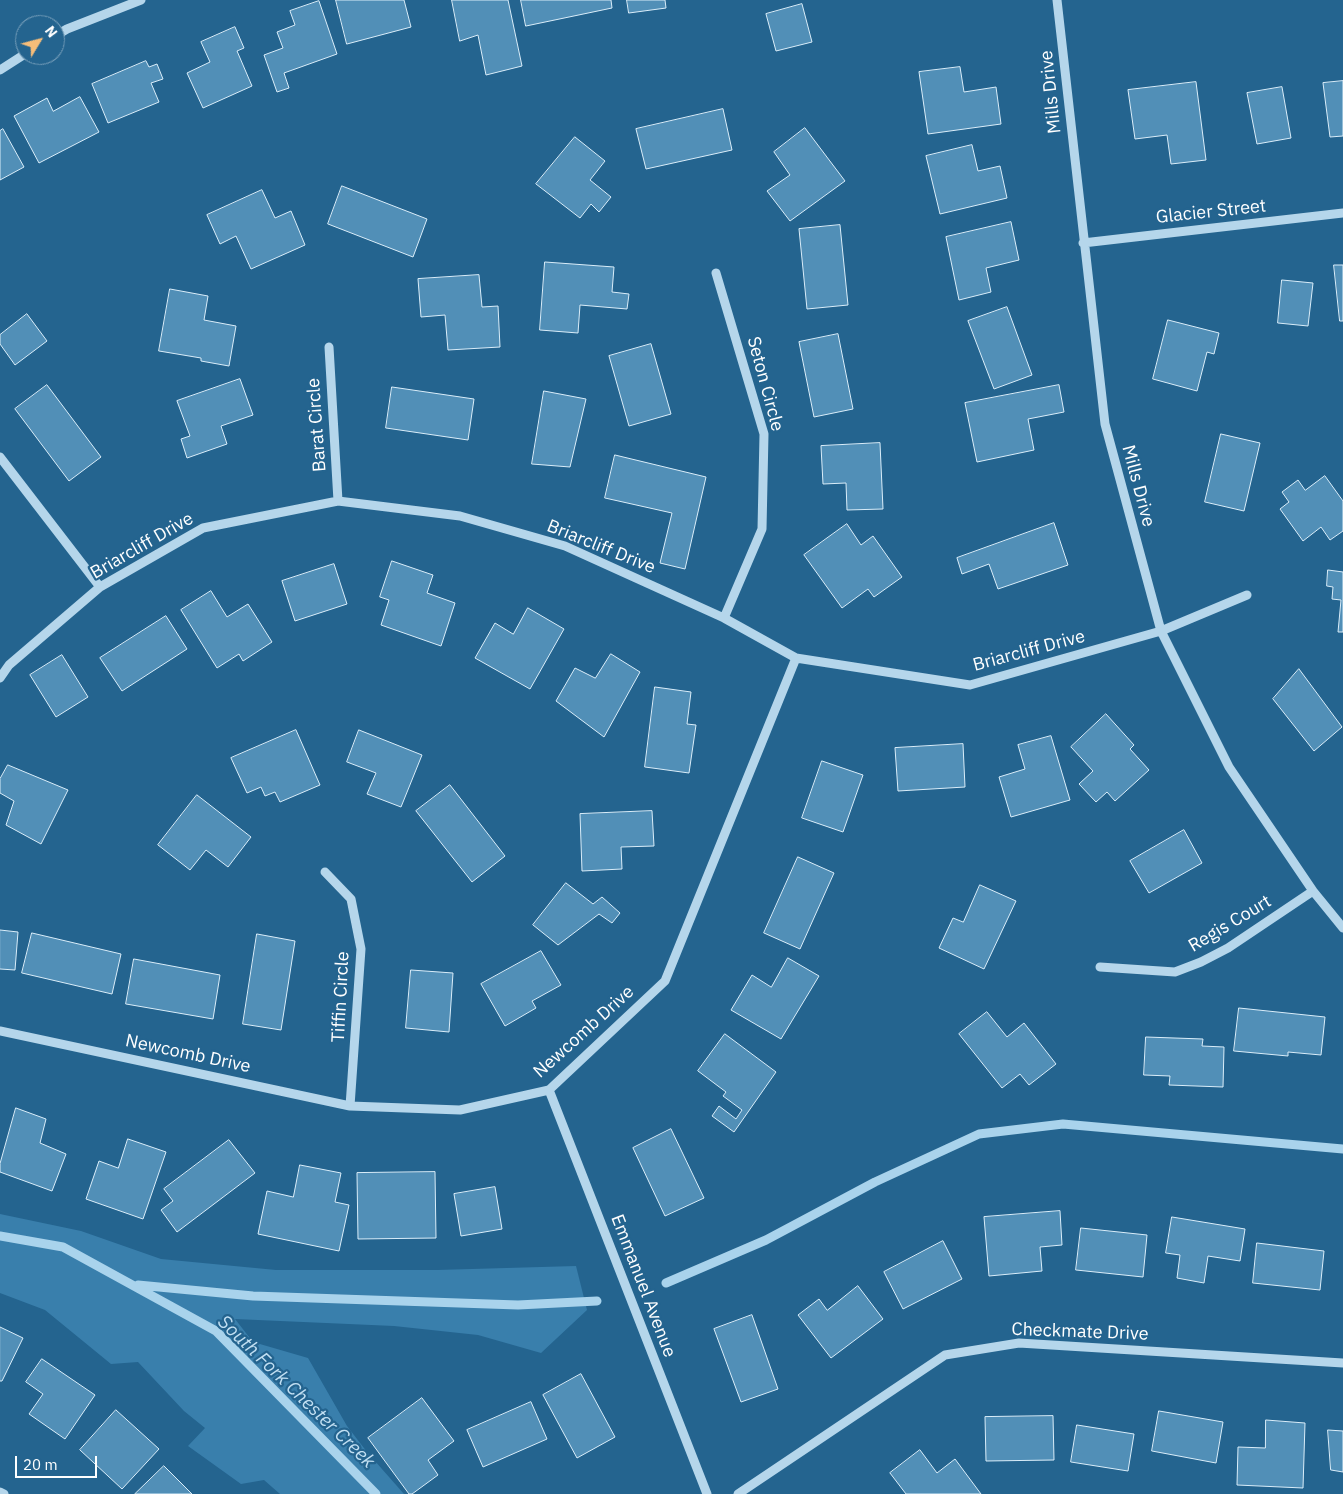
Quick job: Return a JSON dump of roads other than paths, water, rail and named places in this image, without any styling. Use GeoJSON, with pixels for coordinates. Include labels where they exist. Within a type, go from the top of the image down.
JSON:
{"type":"FeatureCollection","features":[{"type":"Feature","properties":{"kind":"street"},"geometry":{"type":"LineString","coordinates":[[65,30],[141,0]]}},
{"type":"Feature","properties":{"kind":"street","name":"Mills Drive"},"geometry":{"type":"LineString","coordinates":[[1057,0],[1105,424],[1161,631],[1229,768],[1313,891],[1343,928]]}},
{"type":"Feature","properties":{"kind":"street"},"geometry":{"type":"LineString","coordinates":[[0,70],[15,60]]}},
{"type":"Feature","properties":{"kind":"street","name":"Glacier Street"},"geometry":{"type":"LineString","coordinates":[[1083,243],[1343,213]]}},
{"type":"Feature","properties":{"kind":"street","name":"Seton Circle"},"geometry":{"type":"LineString","coordinates":[[716,273],[764,434],[762,529],[724,618]]}},
{"type":"Feature","properties":{"kind":"street","name":"Barat Circle"},"geometry":{"type":"LineString","coordinates":[[329,347],[338,501]]}},
{"type":"Feature","properties":{"kind":"street"},"geometry":{"type":"LineString","coordinates":[[0,457],[100,587]]}},
{"type":"Feature","properties":{"kind":"street","name":"Briarcliff Drive"},"geometry":{"type":"LineString","coordinates":[[0,678],[10,665],[100,587],[203,528],[338,501],[460,516],[565,546],[724,618],[796,658],[970,685],[1161,631],[1247,596]]}},
{"type":"Feature","properties":{"kind":"street","name":"Newcomb Drive"},"geometry":{"type":"LineString","coordinates":[[0,1031],[350,1106],[460,1110],[548,1090],[664,981],[796,658]]}},
{"type":"Feature","properties":{"kind":"street","name":"Tiffin Circle"},"geometry":{"type":"LineString","coordinates":[[325,872],[351,899],[361,949],[350,1106]]}},
{"type":"Feature","properties":{"kind":"street","name":"Regis Court"},"geometry":{"type":"LineString","coordinates":[[1100,967],[1175,972],[1201,962],[1228,948],[1313,891]]}},
{"type":"Feature","properties":{"kind":"street","name":"Emmanuel Avenue"},"geometry":{"type":"LineString","coordinates":[[548,1090],[707,1494]]}},
{"type":"Feature","properties":{"kind":"street","name":"Checkmate Drive"},"geometry":{"type":"LineString","coordinates":[[738,1494],[945,1355],[1019,1343],[1343,1363]]}},
{"type":"Feature","properties":{"kind":"street"},"geometry":{"type":"LineString","coordinates":[[0,1492],[4,1494]]}},
{"type":"Feature","properties":{"kind":"waterway"},"geometry":{"type":"LineString","coordinates":[[666,1283],[766,1240],[875,1182],[979,1134],[1063,1124],[1343,1149]]}},
{"type":"Feature","properties":{"kind":"waterway","name":"South Fork Chester Creek"},"geometry":{"type":"LineString","coordinates":[[0,1236],[63,1247],[216,1331],[376,1494]]}},
{"type":"Feature","properties":{"kind":"waterway"},"geometry":{"type":"LineString","coordinates":[[138,1285],[253,1296],[518,1305],[597,1301]]}}]}
